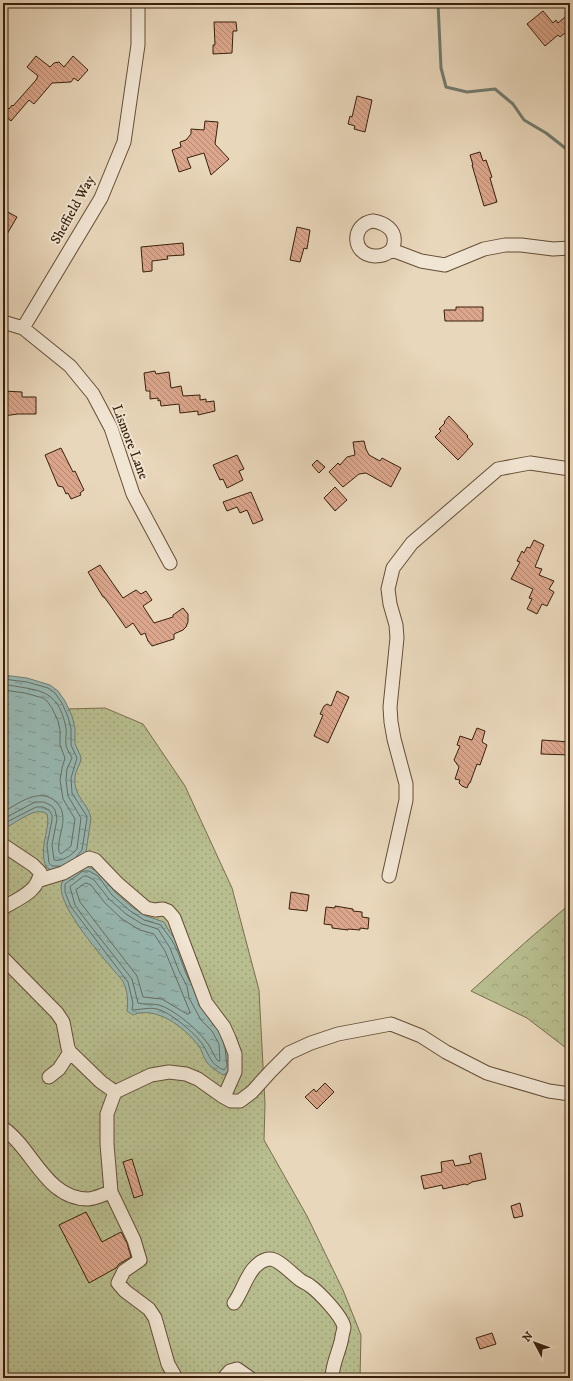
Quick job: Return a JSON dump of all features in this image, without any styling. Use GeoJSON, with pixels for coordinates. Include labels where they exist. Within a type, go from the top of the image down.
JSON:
{"type":"FeatureCollection","features":[{"type":"Feature","properties":{"kind":"street","name":"Sheffield Way"},"geometry":{"type":"LineString","coordinates":[[23,328],[101,198],[124,142],[138,45],[138,3]]}},
{"type":"Feature","properties":{"kind":"street"},"geometry":{"type":"LineString","coordinates":[[392,250],[420,261],[445,265],[484,249],[505,245],[521,245],[553,249],[570,248]]}},
{"type":"Feature","properties":{"kind":"street","name":"Lismore Lane"},"geometry":{"type":"LineString","coordinates":[[3,322],[23,328],[70,366],[93,394],[111,428],[133,494],[170,563]]}},
{"type":"Feature","properties":{"kind":"street"},"geometry":{"type":"LineString","coordinates":[[389,876],[406,800],[406,784],[394,739],[390,715],[392,678],[396,657],[397,638],[396,625],[390,604],[388,589],[393,568],[412,544],[498,469],[530,463],[570,469]]}},
{"type":"Feature","properties":{"kind":"street"},"geometry":{"type":"LineString","coordinates":[[3,845],[40,872],[40,880]]}},
{"type":"Feature","properties":{"kind":"street"},"geometry":{"type":"LineString","coordinates":[[3,908],[28,894],[40,880],[63,873],[89,858],[95,860],[118,884],[146,908],[155,910],[163,909],[168,911],[174,918],[206,1004],[224,1027],[230,1038],[235,1054],[235,1072],[224,1097]]}},
{"type":"Feature","properties":{"kind":"street"},"geometry":{"type":"LineString","coordinates":[[3,958],[57,1013],[63,1022],[70,1052],[115,1092]]}},
{"type":"Feature","properties":{"kind":"street"},"geometry":{"type":"LineString","coordinates":[[176,1378],[168,1364],[155,1318],[149,1309],[124,1291],[118,1283],[124,1271],[140,1260],[134,1240],[111,1192],[106,1144],[107,1114],[115,1092],[151,1075],[168,1072],[186,1074],[198,1079],[231,1101],[240,1100],[252,1092],[270,1071],[289,1054],[311,1043],[338,1034],[391,1024],[421,1036],[446,1052],[487,1073],[534,1088],[570,1094]]}},
{"type":"Feature","properties":{"kind":"street"},"geometry":{"type":"LineString","coordinates":[[49,1076],[59,1069],[70,1052]]}},
{"type":"Feature","properties":{"kind":"street"},"geometry":{"type":"LineString","coordinates":[[3,1128],[19,1142],[56,1188],[72,1197],[89,1199],[111,1192]]}},
{"type":"Feature","properties":{"kind":"street"},"geometry":{"type":"LineString","coordinates":[[234,1303],[252,1271],[259,1264],[268,1259],[274,1260],[300,1280],[308,1284],[330,1305],[344,1327],[332,1378]]}},
{"type":"Feature","properties":{"kind":"street"},"geometry":{"type":"LineString","coordinates":[[224,1378],[230,1371],[237,1369],[250,1378]]}},
{"type":"Feature","properties":{"kind":"green space"},"geometry":{"type":"Polygon","coordinates":[[[3,679],[66,709],[105,708],[143,724],[185,786],[232,888],[259,990],[265,1104],[264,1140],[307,1216],[343,1290],[361,1335],[360,1378],[3,1378],[3,679]]]}},
{"type":"Feature","properties":{"kind":"green space"},"geometry":{"type":"Polygon","coordinates":[[[570,904],[570,1051],[527,1018],[471,991],[570,904]]]}},
{"type":"Feature","properties":{"kind":"water"},"geometry":{"type":"Polygon","coordinates":[[[3,675],[27,678],[50,685],[58,691],[65,701],[72,716],[75,728],[75,744],[81,757],[75,775],[76,790],[91,818],[86,852],[75,863],[51,870],[46,867],[43,852],[48,820],[47,814],[36,812],[3,828],[3,675]]]}},
{"type":"Feature","properties":{"kind":"water"},"geometry":{"type":"Polygon","coordinates":[[[82,867],[89,867],[100,873],[115,892],[132,907],[146,916],[164,922],[178,943],[228,1042],[231,1066],[226,1074],[223,1075],[206,1062],[199,1047],[178,1025],[151,1013],[133,1015],[127,1011],[128,1001],[123,982],[88,939],[64,901],[61,890],[62,882],[82,867]]]}},
{"type":"Feature","properties":{"kind":"building"},"geometry":{"type":"Polygon","coordinates":[[[543,11],[553,23],[556,20],[558,23],[570,13],[570,38],[565,33],[560,37],[558,35],[545,46],[527,24],[543,11]]]}},
{"type":"Feature","properties":{"kind":"building"},"geometry":{"type":"Polygon","coordinates":[[[214,22],[236,22],[237,31],[233,31],[232,53],[213,54],[213,45],[215,45],[214,22]]]}},
{"type":"Feature","properties":{"kind":"building"},"geometry":{"type":"Polygon","coordinates":[[[36,56],[50,67],[54,63],[59,62],[64,67],[73,56],[88,70],[78,81],[74,78],[71,82],[52,83],[34,104],[29,100],[11,121],[3,114],[3,104],[9,109],[36,80],[38,76],[27,67],[36,56]]]}},
{"type":"Feature","properties":{"kind":"building"},"geometry":{"type":"Polygon","coordinates":[[[357,96],[372,100],[365,132],[354,129],[355,126],[348,124],[350,116],[352,117],[357,96]]]}},
{"type":"Feature","properties":{"kind":"building"},"geometry":{"type":"Polygon","coordinates":[[[205,121],[218,122],[215,144],[229,159],[211,175],[204,153],[187,158],[191,168],[179,172],[172,150],[181,147],[180,142],[186,140],[191,134],[191,129],[204,130],[205,121]]]}},
{"type":"Feature","properties":{"kind":"building"},"geometry":{"type":"Polygon","coordinates":[[[480,152],[483,161],[486,160],[492,177],[490,178],[497,202],[484,206],[470,155],[480,152]]]}},
{"type":"Feature","properties":{"kind":"building"},"geometry":{"type":"Polygon","coordinates":[[[6,211],[17,217],[3,241],[3,216],[6,211]]]}},
{"type":"Feature","properties":{"kind":"building"},"geometry":{"type":"Polygon","coordinates":[[[297,227],[310,230],[307,249],[304,248],[300,262],[290,260],[297,227]]]}},
{"type":"Feature","properties":{"kind":"building"},"geometry":{"type":"Polygon","coordinates":[[[183,243],[184,255],[167,256],[168,259],[152,261],[152,271],[143,272],[141,247],[183,243]]]}},
{"type":"Feature","properties":{"kind":"building"},"geometry":{"type":"Polygon","coordinates":[[[456,307],[483,307],[483,321],[445,321],[444,310],[456,310],[456,307]]]}},
{"type":"Feature","properties":{"kind":"building"},"geometry":{"type":"Polygon","coordinates":[[[155,371],[156,374],[169,372],[171,388],[181,386],[183,396],[200,395],[200,400],[206,399],[206,402],[214,401],[215,411],[198,415],[198,411],[180,413],[179,404],[161,406],[158,398],[150,399],[150,391],[146,391],[144,373],[155,371]]]}},
{"type":"Feature","properties":{"kind":"building"},"geometry":{"type":"Polygon","coordinates":[[[3,391],[22,392],[22,397],[36,397],[36,414],[3,416],[3,391]]]}},
{"type":"Feature","properties":{"kind":"building"},"geometry":{"type":"Polygon","coordinates":[[[449,416],[468,436],[467,437],[473,444],[458,460],[435,437],[441,431],[439,429],[449,416]]]}},
{"type":"Feature","properties":{"kind":"building"},"geometry":{"type":"Polygon","coordinates":[[[364,441],[369,455],[380,461],[382,458],[401,468],[391,487],[366,473],[359,474],[343,487],[329,472],[338,463],[340,465],[347,457],[355,455],[353,442],[364,441]]]}},
{"type":"Feature","properties":{"kind":"building"},"geometry":{"type":"Polygon","coordinates":[[[61,448],[73,472],[75,471],[84,490],[80,493],[81,495],[71,499],[68,493],[66,494],[63,487],[58,486],[45,455],[61,448]]]}},
{"type":"Feature","properties":{"kind":"building"},"geometry":{"type":"Polygon","coordinates":[[[237,455],[244,469],[239,471],[243,480],[227,488],[223,479],[220,480],[213,465],[237,455]]]}},
{"type":"Feature","properties":{"kind":"building"},"geometry":{"type":"Polygon","coordinates":[[[317,460],[325,467],[319,473],[312,465],[317,460]]]}},
{"type":"Feature","properties":{"kind":"building"},"geometry":{"type":"Polygon","coordinates":[[[335,487],[347,500],[335,511],[324,498],[335,487]]]}},
{"type":"Feature","properties":{"kind":"building"},"geometry":{"type":"Polygon","coordinates":[[[251,492],[263,520],[253,524],[247,510],[240,513],[237,507],[227,511],[223,502],[251,492]]]}},
{"type":"Feature","properties":{"kind":"building"},"geometry":{"type":"Polygon","coordinates":[[[534,540],[544,545],[535,567],[542,569],[539,575],[554,581],[549,589],[554,592],[547,606],[542,604],[537,614],[527,609],[532,599],[529,598],[533,589],[511,579],[520,562],[517,561],[522,551],[524,553],[527,547],[530,548],[534,540]]]}},
{"type":"Feature","properties":{"kind":"building"},"geometry":{"type":"Polygon","coordinates":[[[100,565],[123,598],[136,590],[141,594],[146,591],[152,600],[143,606],[154,623],[173,617],[173,615],[183,608],[188,614],[188,622],[186,627],[174,634],[174,639],[152,646],[145,633],[141,635],[133,623],[126,628],[103,597],[88,572],[100,565]]]}},
{"type":"Feature","properties":{"kind":"building"},"geometry":{"type":"Polygon","coordinates":[[[337,691],[349,697],[328,743],[314,736],[323,715],[320,714],[324,706],[327,704],[331,706],[337,691]]]}},
{"type":"Feature","properties":{"kind":"building"},"geometry":{"type":"Polygon","coordinates":[[[477,728],[485,731],[482,742],[487,745],[480,765],[477,764],[467,788],[459,783],[460,780],[455,779],[459,767],[454,760],[460,746],[457,745],[460,736],[472,740],[477,728]]]}},
{"type":"Feature","properties":{"kind":"building"},"geometry":{"type":"Polygon","coordinates":[[[542,740],[570,742],[570,755],[541,754],[542,740]]]}},
{"type":"Feature","properties":{"kind":"building"},"geometry":{"type":"Polygon","coordinates":[[[291,892],[309,895],[307,911],[289,909],[291,892]]]}},
{"type":"Feature","properties":{"kind":"building"},"geometry":{"type":"Polygon","coordinates":[[[335,906],[362,912],[362,917],[369,918],[368,929],[360,928],[360,930],[348,930],[332,928],[332,925],[324,924],[326,907],[335,908],[335,906]]]}},
{"type":"Feature","properties":{"kind":"building"},"geometry":{"type":"Polygon","coordinates":[[[325,1083],[334,1092],[317,1109],[305,1097],[314,1089],[316,1092],[325,1083]]]}},
{"type":"Feature","properties":{"kind":"building"},"geometry":{"type":"Polygon","coordinates":[[[481,1153],[486,1179],[472,1182],[467,1185],[465,1184],[443,1189],[442,1185],[424,1189],[421,1176],[442,1172],[441,1162],[453,1160],[455,1166],[471,1163],[469,1156],[481,1153]]]}},
{"type":"Feature","properties":{"kind":"building"},"geometry":{"type":"Polygon","coordinates":[[[132,1159],[143,1195],[134,1198],[123,1162],[132,1159]]]}},
{"type":"Feature","properties":{"kind":"building"},"geometry":{"type":"Polygon","coordinates":[[[520,1203],[523,1216],[514,1218],[511,1206],[520,1203]]]}},
{"type":"Feature","properties":{"kind":"building"},"geometry":{"type":"Polygon","coordinates":[[[86,1212],[102,1242],[121,1232],[127,1243],[131,1257],[119,1264],[116,1268],[89,1283],[59,1225],[86,1212]]]}},
{"type":"Feature","properties":{"kind":"building"},"geometry":{"type":"Polygon","coordinates":[[[492,1333],[496,1344],[480,1349],[476,1338],[492,1333]]]}},
{"type":"Feature","properties":{"kind":"waterway"},"geometry":{"type":"LineString","coordinates":[[438,3],[441,68],[446,87],[467,92],[495,89],[513,104],[524,120],[546,133],[569,151],[570,154]]}}]}
